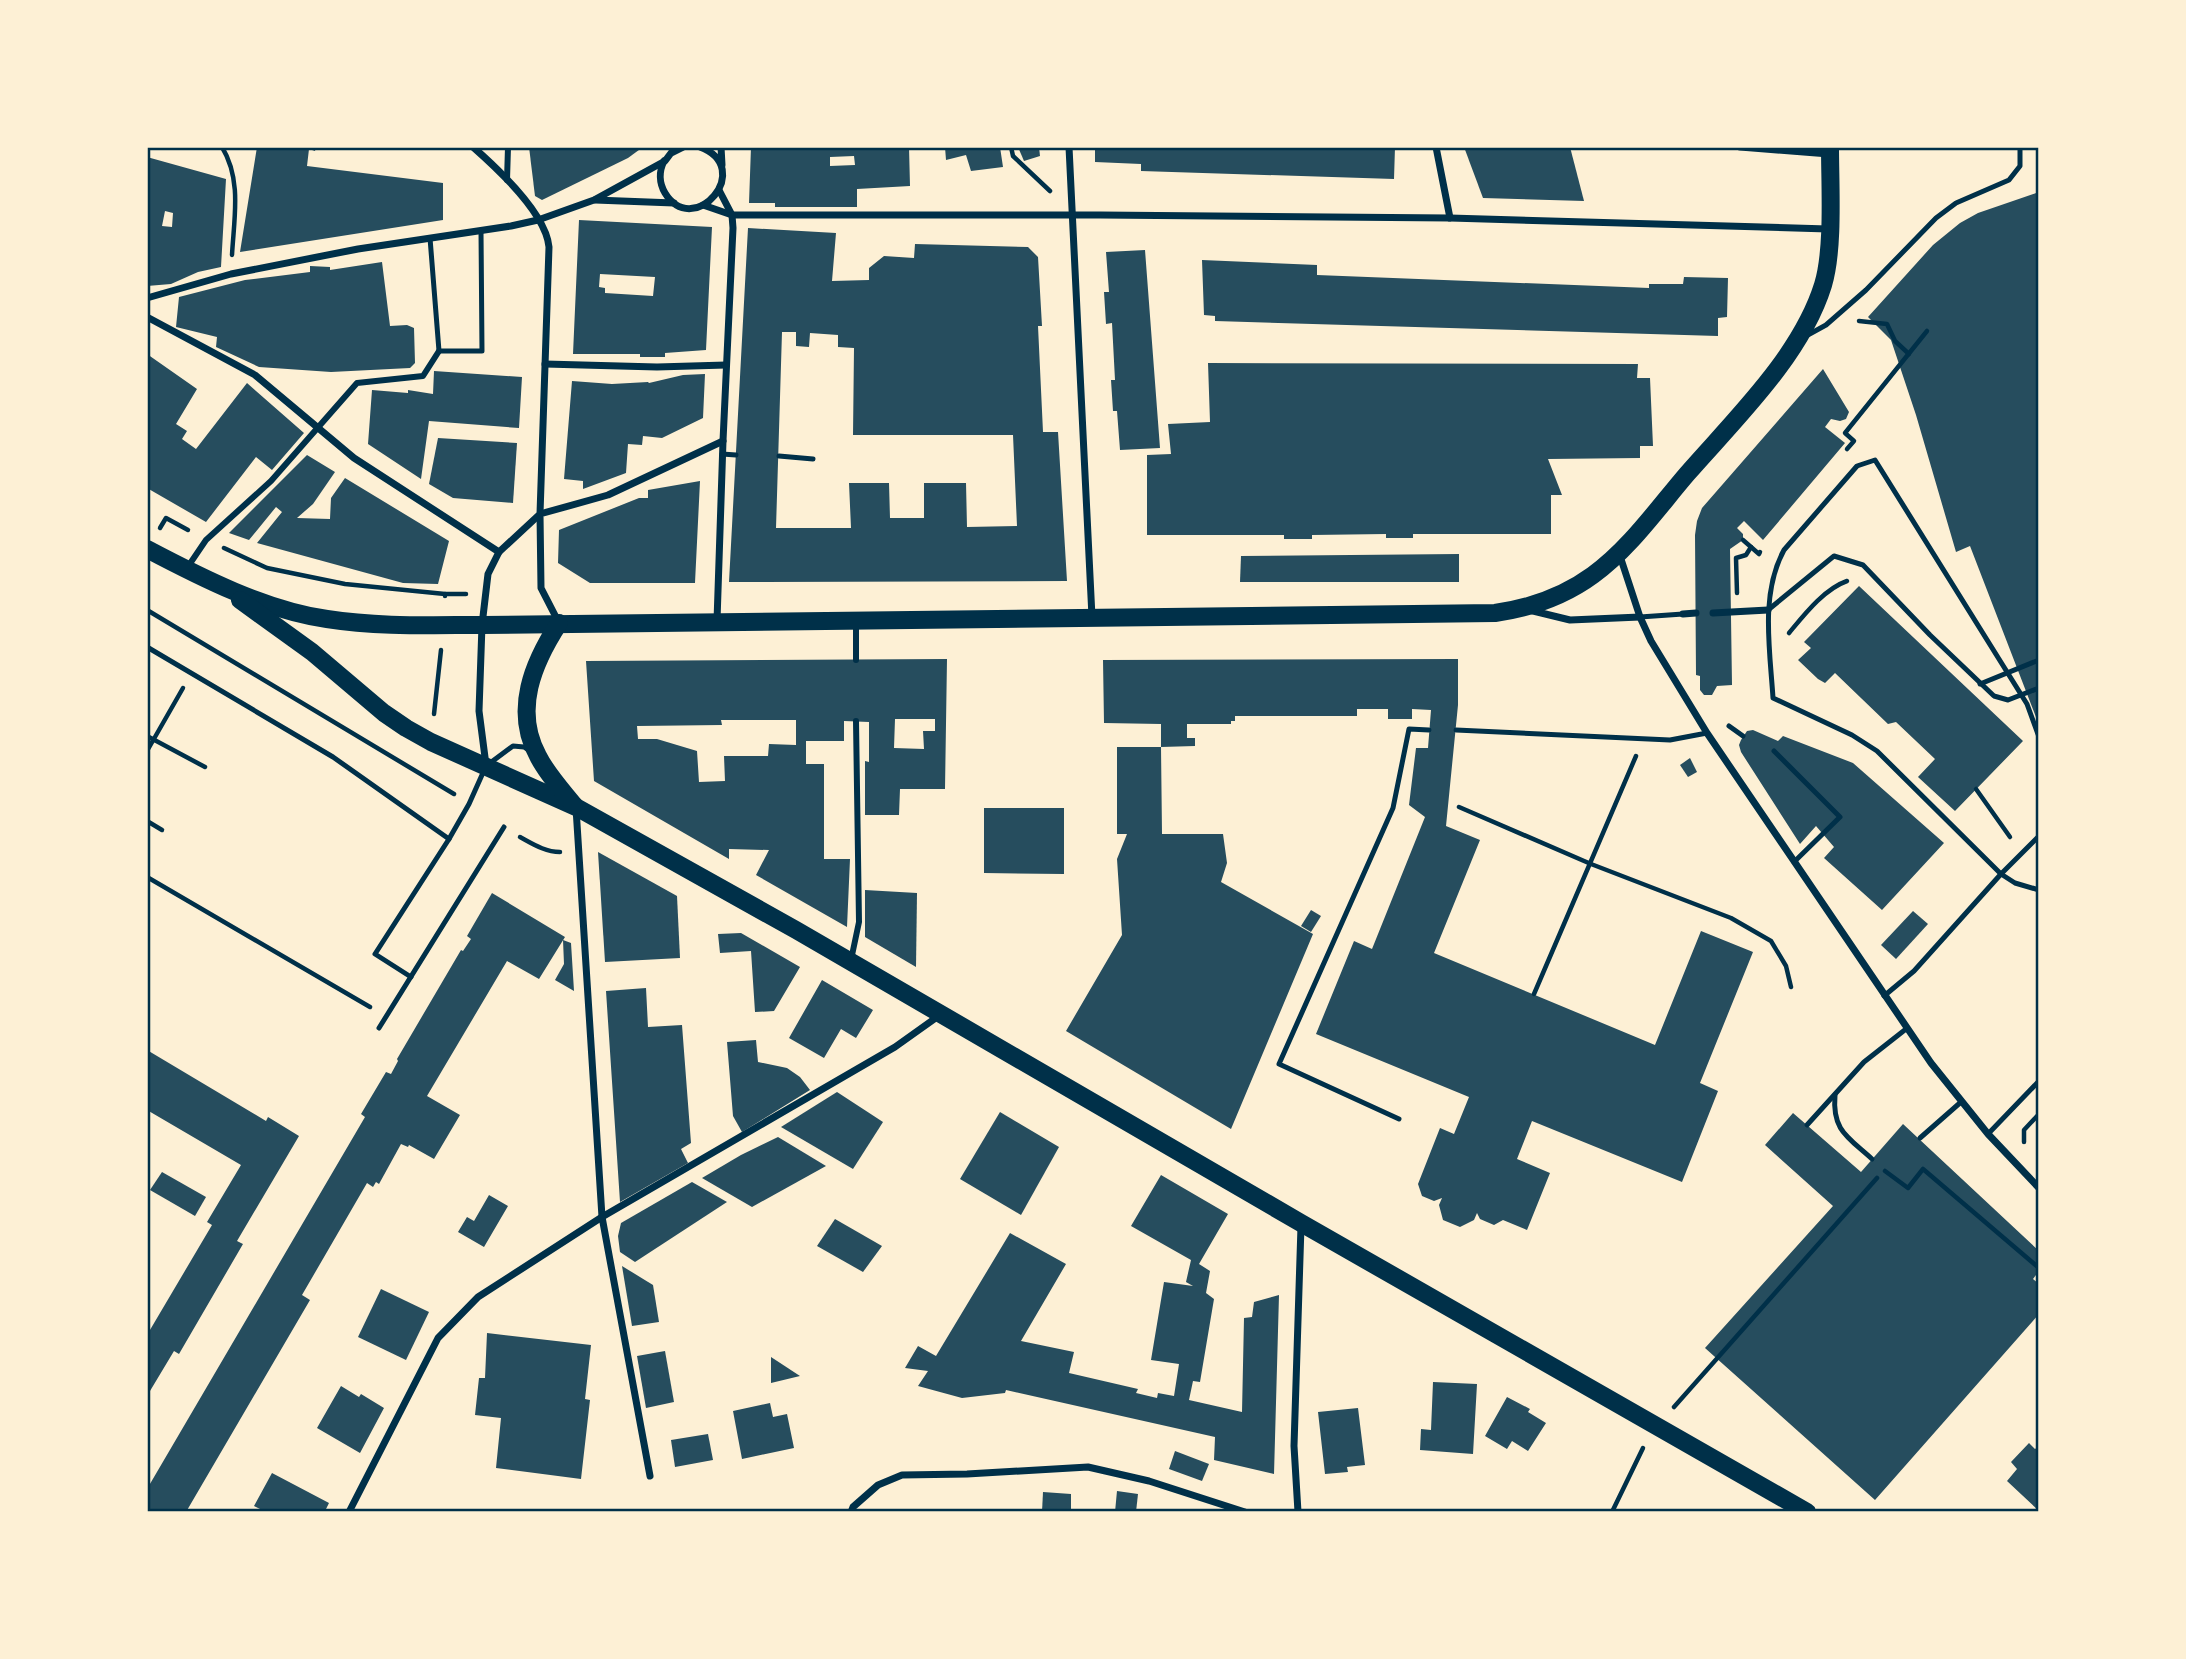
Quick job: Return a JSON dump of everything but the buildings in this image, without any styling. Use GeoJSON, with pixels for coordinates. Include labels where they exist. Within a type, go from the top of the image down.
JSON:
{"type":"FeatureCollection","features":[{"type":"Feature","properties":{"kind":"main road"},"geometry":{"type":"LineString","coordinates":[[148,549],[216,584],[272,604],[324,619],[370,624],[1495,613],[1525,609],[1566,592],[1619,553],[1776,370],[1795,343],[1823,285],[1828,254],[1830,150]]}},
{"type":"Feature","properties":{"kind":"main road"},"geometry":{"type":"LineString","coordinates":[[216,584],[278,626],[406,728],[431,742],[576,807],[1807,1512]]}},
{"type":"Feature","properties":{"kind":"main road"},"geometry":{"type":"LineString","coordinates":[[559,623],[543,648],[526,694],[531,740],[538,757],[576,807]]}},
{"type":"Feature","properties":{"kind":"street"},"geometry":{"type":"LineString","coordinates":[[473,147],[507,181],[548,237],[540,514],[541,588],[559,623]]}},
{"type":"Feature","properties":{"kind":"street"},"geometry":{"type":"LineString","coordinates":[[507,181],[508,147]]}},
{"type":"Feature","properties":{"kind":"street"},"geometry":{"type":"LineString","coordinates":[[147,298],[231,274],[358,249],[538,220],[594,200],[683,147]]}},
{"type":"Feature","properties":{"kind":"street"},"geometry":{"type":"LineString","coordinates":[[700,147],[713,155],[722,170]]}},
{"type":"Feature","properties":{"kind":"street"},"geometry":{"type":"LineString","coordinates":[[594,200],[674,203],[689,208],[703,205],[710,202],[719,190],[721,147]]}},
{"type":"Feature","properties":{"kind":"street"},"geometry":{"type":"LineString","coordinates":[[1069,147],[1093,618]]}},
{"type":"Feature","properties":{"kind":"street"},"geometry":{"type":"LineString","coordinates":[[1436,147],[1450,218]]}},
{"type":"Feature","properties":{"kind":"street"},"geometry":{"type":"LineString","coordinates":[[1740,147],[1830,150]]}},
{"type":"Feature","properties":{"kind":"street"},"geometry":{"type":"LineString","coordinates":[[664,160],[661,184],[674,203]]}},
{"type":"Feature","properties":{"kind":"street"},"geometry":{"type":"LineString","coordinates":[[718,622],[732,215],[719,190]]}},
{"type":"Feature","properties":{"kind":"street"},"geometry":{"type":"LineString","coordinates":[[703,205],[732,215],[1450,218],[1829,229]]}},
{"type":"Feature","properties":{"kind":"street"},"geometry":{"type":"LineString","coordinates":[[147,317],[255,375],[354,458],[499,552]]}},
{"type":"Feature","properties":{"kind":"street"},"geometry":{"type":"LineString","coordinates":[[186,570],[206,540],[271,481],[357,383],[424,376],[439,351]]}},
{"type":"Feature","properties":{"kind":"street"},"geometry":{"type":"LineString","coordinates":[[545,364],[657,367],[726,365]]}},
{"type":"Feature","properties":{"kind":"street"},"geometry":{"type":"LineString","coordinates":[[486,766],[479,711],[482,625],[488,574],[499,552],[540,514],[608,495],[723,441]]}},
{"type":"Feature","properties":{"kind":"street"},"geometry":{"type":"LineString","coordinates":[[1619,553],[1640,617],[1651,641],[1707,733],[1906,1029],[1961,1102],[2039,1188]]}},
{"type":"Feature","properties":{"kind":"street"},"geometry":{"type":"LineString","coordinates":[[1525,609],[1570,620],[1640,617]]}},
{"type":"Feature","properties":{"kind":"street"},"geometry":{"type":"LineString","coordinates":[[1713,613],[1768,610]]}},
{"type":"Feature","properties":{"kind":"street"},"geometry":{"type":"LineString","coordinates":[[1683,614],[1696,613]]}},
{"type":"Feature","properties":{"kind":"street"},"geometry":{"type":"LineString","coordinates":[[856,620],[856,660]]}},
{"type":"Feature","properties":{"kind":"street"},"geometry":{"type":"LineString","coordinates":[[850,962],[859,922],[856,721]]}},
{"type":"Feature","properties":{"kind":"street"},"geometry":{"type":"LineString","coordinates":[[576,807],[602,1217],[650,1476]]}},
{"type":"Feature","properties":{"kind":"street"},"geometry":{"type":"LineString","coordinates":[[349,1512],[438,1338],[478,1297],[602,1217],[872,1061],[941,1014]]}},
{"type":"Feature","properties":{"kind":"street"},"geometry":{"type":"LineString","coordinates":[[1298,1512],[1294,1446],[1301,1223]]}},
{"type":"Feature","properties":{"kind":"street"},"geometry":{"type":"LineString","coordinates":[[851,1512],[853,1507],[878,1485],[902,1475],[967,1474],[1088,1466],[1149,1481],[1245,1512]]}},
{"type":"Feature","properties":{"kind":"lane"},"geometry":{"type":"LineString","coordinates":[[1795,343],[1826,325],[1866,290],[1936,218],[1956,203],[2009,180],[2020,166],[2020,147]]}},
{"type":"Feature","properties":{"kind":"lane"},"geometry":{"type":"LineString","coordinates":[[430,238],[439,351],[482,351],[481,231]]}},
{"type":"Feature","properties":{"kind":"lane"},"geometry":{"type":"LineString","coordinates":[[722,454],[736,455]]}},
{"type":"Feature","properties":{"kind":"lane"},"geometry":{"type":"LineString","coordinates":[[779,456],[813,459]]}},
{"type":"Feature","properties":{"kind":"lane"},"geometry":{"type":"LineString","coordinates":[[2039,737],[2027,704],[1875,460],[1857,466],[1784,550],[1776,565],[1768,610],[1773,698],[1853,735],[1877,751],[2001,874],[2015,883],[2039,890]]}},
{"type":"Feature","properties":{"kind":"lane"},"geometry":{"type":"LineString","coordinates":[[1768,610],[1834,556],[1863,565],[1994,696],[2008,700],[2039,688]]}},
{"type":"Feature","properties":{"kind":"lane"},"geometry":{"type":"LineString","coordinates":[[1640,617],[1683,614]]}},
{"type":"Feature","properties":{"kind":"lane"},"geometry":{"type":"LineString","coordinates":[[147,647],[333,757],[449,839]]}},
{"type":"Feature","properties":{"kind":"lane"},"geometry":{"type":"LineString","coordinates":[[1980,684],[2039,660]]}},
{"type":"Feature","properties":{"kind":"lane"},"geometry":{"type":"LineString","coordinates":[[1729,726],[1743,736]]}},
{"type":"Feature","properties":{"kind":"lane"},"geometry":{"type":"LineString","coordinates":[[1399,1119],[1279,1064],[1393,808],[1409,729],[1429,730]]}},
{"type":"Feature","properties":{"kind":"lane"},"geometry":{"type":"LineString","coordinates":[[1455,730],[1670,740],[1707,733]]}},
{"type":"Feature","properties":{"kind":"lane"},"geometry":{"type":"LineString","coordinates":[[411,976],[375,954],[470,804],[486,766],[513,746],[524,747],[538,757]]}},
{"type":"Feature","properties":{"kind":"lane"},"geometry":{"type":"LineString","coordinates":[[1774,751],[1840,817],[1794,862]]}},
{"type":"Feature","properties":{"kind":"lane"},"geometry":{"type":"LineString","coordinates":[[379,1028],[504,827]]}},
{"type":"Feature","properties":{"kind":"lane"},"geometry":{"type":"LineString","coordinates":[[1884,996],[1914,971],[2039,836]]}},
{"type":"Feature","properties":{"kind":"lane"},"geometry":{"type":"LineString","coordinates":[[1807,1125],[1864,1062],[1906,1029]]}},
{"type":"Feature","properties":{"kind":"lane"},"geometry":{"type":"LineString","coordinates":[[1989,1134],[2039,1081]]}},
{"type":"Feature","properties":{"kind":"lane"},"geometry":{"type":"LineString","coordinates":[[1835,1095],[1833,1112],[1837,1123],[1872,1159]]}},
{"type":"Feature","properties":{"kind":"lane"},"geometry":{"type":"LineString","coordinates":[[1920,1138],[1961,1102]]}},
{"type":"Feature","properties":{"kind":"path"},"geometry":{"type":"LineString","coordinates":[[222,147],[230,161],[236,184],[231,274]]}},
{"type":"Feature","properties":{"kind":"path"},"geometry":{"type":"LineString","coordinates":[[1011,147],[1013,156],[1030,170],[1072,215]]}},
{"type":"Feature","properties":{"kind":"path"},"geometry":{"type":"LineString","coordinates":[[1857,320],[1887,324],[1895,341],[1909,354]]}},
{"type":"Feature","properties":{"kind":"path"},"geometry":{"type":"LineString","coordinates":[[1854,441],[1845,433],[1927,331]]}},
{"type":"Feature","properties":{"kind":"path"},"geometry":{"type":"LineString","coordinates":[[148,549],[166,518],[267,568],[345,584],[445,594]]}},
{"type":"Feature","properties":{"kind":"path"},"geometry":{"type":"LineString","coordinates":[[1743,540],[1759,554]]}},
{"type":"Feature","properties":{"kind":"path"},"geometry":{"type":"LineString","coordinates":[[1738,612],[1736,558],[1746,555],[1751,547]]}},
{"type":"Feature","properties":{"kind":"path"},"geometry":{"type":"LineString","coordinates":[[1785,646],[1789,633],[1803,616],[1838,584],[1856,578]]}},
{"type":"Feature","properties":{"kind":"path"},"geometry":{"type":"LineString","coordinates":[[147,610],[416,771]]}},
{"type":"Feature","properties":{"kind":"path"},"geometry":{"type":"LineString","coordinates":[[147,751],[207,647]]}},
{"type":"Feature","properties":{"kind":"path"},"geometry":{"type":"LineString","coordinates":[[147,736],[205,767]]}},
{"type":"Feature","properties":{"kind":"path"},"geometry":{"type":"LineString","coordinates":[[1534,994],[1643,738]]}},
{"type":"Feature","properties":{"kind":"path"},"geometry":{"type":"LineString","coordinates":[[1459,807],[1591,864],[1731,918],[1771,941],[1786,966],[1791,987]]}},
{"type":"Feature","properties":{"kind":"path"},"geometry":{"type":"LineString","coordinates":[[147,821],[162,830]]}},
{"type":"Feature","properties":{"kind":"path"},"geometry":{"type":"LineString","coordinates":[[504,827],[534,845],[553,852],[579,852]]}},
{"type":"Feature","properties":{"kind":"path"},"geometry":{"type":"LineString","coordinates":[[147,877],[387,1016]]}},
{"type":"Feature","properties":{"kind":"path"},"geometry":{"type":"LineString","coordinates":[[2014,1162],[2024,1147],[2024,1130],[2039,1114]]}},
{"type":"Feature","properties":{"kind":"path"},"geometry":{"type":"LineString","coordinates":[[1679,1401],[1884,1170],[1908,1188],[1923,1169],[2039,1268]]}},
{"type":"Feature","properties":{"kind":"path"},"geometry":{"type":"LineString","coordinates":[[1612,1512],[1654,1425]]}}]}
